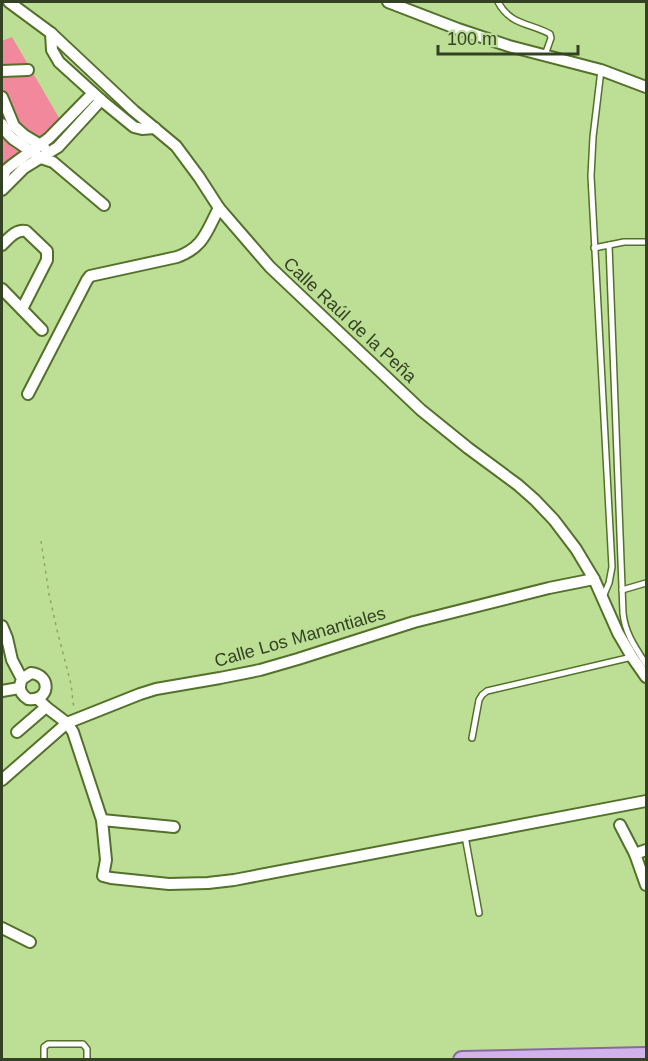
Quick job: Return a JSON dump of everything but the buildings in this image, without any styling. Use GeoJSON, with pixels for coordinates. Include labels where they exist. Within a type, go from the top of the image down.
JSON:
{"type":"FeatureCollection","features":[{"type":"Feature","properties":{"kind":"main road"},"geometry":{"type":"LineString","coordinates":[[462,1059],[646,1056]]}},
{"type":"Feature","properties":{"kind":"street"},"geometry":{"type":"LineString","coordinates":[[2,2],[9,2]]}},
{"type":"Feature","properties":{"kind":"street","name":"Calle Raúl de la Peña"},"geometry":{"type":"LineString","coordinates":[[9,2],[51,33],[134,111],[176,146],[219,208],[270,267],[421,410],[518,485],[554,520],[576,549],[594,579],[618,633],[646,677]]}},
{"type":"Feature","properties":{"kind":"street"},"geometry":{"type":"LineString","coordinates":[[388,2],[509,46],[601,70],[646,87]]}},
{"type":"Feature","properties":{"kind":"street"},"geometry":{"type":"LineString","coordinates":[[51,33],[52,50],[59,62],[135,127],[155,128]]}},
{"type":"Feature","properties":{"kind":"street"},"geometry":{"type":"LineString","coordinates":[[2,71],[28,70]]}},
{"type":"Feature","properties":{"kind":"street"},"geometry":{"type":"LineString","coordinates":[[2,190],[24,168],[48,157],[58,147],[74,121],[97,96]]}},
{"type":"Feature","properties":{"kind":"street"},"geometry":{"type":"LineString","coordinates":[[2,97],[14,126],[24,135],[41,144],[48,157],[104,205]]}},
{"type":"Feature","properties":{"kind":"street"},"geometry":{"type":"LineString","coordinates":[[2,180],[6,170],[60,128],[74,121]]}},
{"type":"Feature","properties":{"kind":"street"},"geometry":{"type":"LineString","coordinates":[[2,124],[14,139],[31,151],[48,157]]}},
{"type":"Feature","properties":{"kind":"street"},"geometry":{"type":"LineString","coordinates":[[28,394],[90,276],[187,253],[196,248],[201,241],[219,208]]}},
{"type":"Feature","properties":{"kind":"street"},"geometry":{"type":"LineString","coordinates":[[3,240],[17,231],[26,231],[48,254],[22,309]]}},
{"type":"Feature","properties":{"kind":"street"},"geometry":{"type":"LineString","coordinates":[[2,289],[42,330]]}},
{"type":"Feature","properties":{"kind":"street","name":"Calle Los Manantiales"},"geometry":{"type":"LineString","coordinates":[[2,780],[71,721],[140,694],[260,670],[414,622],[559,585],[594,579]]}},
{"type":"Feature","properties":{"kind":"street"},"geometry":{"type":"LineString","coordinates":[[2,626],[21,683],[21,693],[28,699],[42,703],[71,721],[102,820],[106,860],[103,876],[169,884],[234,880],[646,801]]}},
{"type":"Feature","properties":{"kind":"street"},"geometry":{"type":"LineString","coordinates":[[2,691],[21,683],[31,674],[41,676],[46,686],[42,695],[42,703],[17,732]]}},
{"type":"Feature","properties":{"kind":"street"},"geometry":{"type":"LineString","coordinates":[[102,820],[174,827]]}},
{"type":"Feature","properties":{"kind":"street"},"geometry":{"type":"LineString","coordinates":[[620,825],[635,854],[646,885]]}},
{"type":"Feature","properties":{"kind":"street"},"geometry":{"type":"LineString","coordinates":[[635,854],[646,850]]}},
{"type":"Feature","properties":{"kind":"street"},"geometry":{"type":"LineString","coordinates":[[2,928],[30,942]]}},
{"type":"Feature","properties":{"kind":"lane"},"geometry":{"type":"LineString","coordinates":[[498,2],[507,15],[550,34],[545,56]]}},
{"type":"Feature","properties":{"kind":"lane"},"geometry":{"type":"LineString","coordinates":[[601,70],[591,176],[612,567],[603,598]]}},
{"type":"Feature","properties":{"kind":"lane"},"geometry":{"type":"LineString","coordinates":[[594,248],[633,241],[646,243]]}},
{"type":"Feature","properties":{"kind":"lane"},"geometry":{"type":"LineString","coordinates":[[609,245],[624,626],[646,664]]}},
{"type":"Feature","properties":{"kind":"lane"},"geometry":{"type":"LineString","coordinates":[[622,590],[646,583]]}},
{"type":"Feature","properties":{"kind":"lane"},"geometry":{"type":"LineString","coordinates":[[472,738],[479,700],[488,691],[632,657]]}},
{"type":"Feature","properties":{"kind":"lane"},"geometry":{"type":"LineString","coordinates":[[465,836],[479,913]]}},
{"type":"Feature","properties":{"kind":"lane"},"geometry":{"type":"LineString","coordinates":[[44,1059],[44,1048],[48,1044],[83,1044],[87,1047],[87,1059]]}},
{"type":"Feature","properties":{"kind":"path"},"geometry":{"type":"LineString","coordinates":[[41,541],[49,594],[71,684],[71,721]]}},
{"type":"Feature","properties":{"kind":"shaded area"},"geometry":{"type":"Polygon","coordinates":[[[12,37],[69,135],[2,177],[2,41],[12,37]]]}}]}
